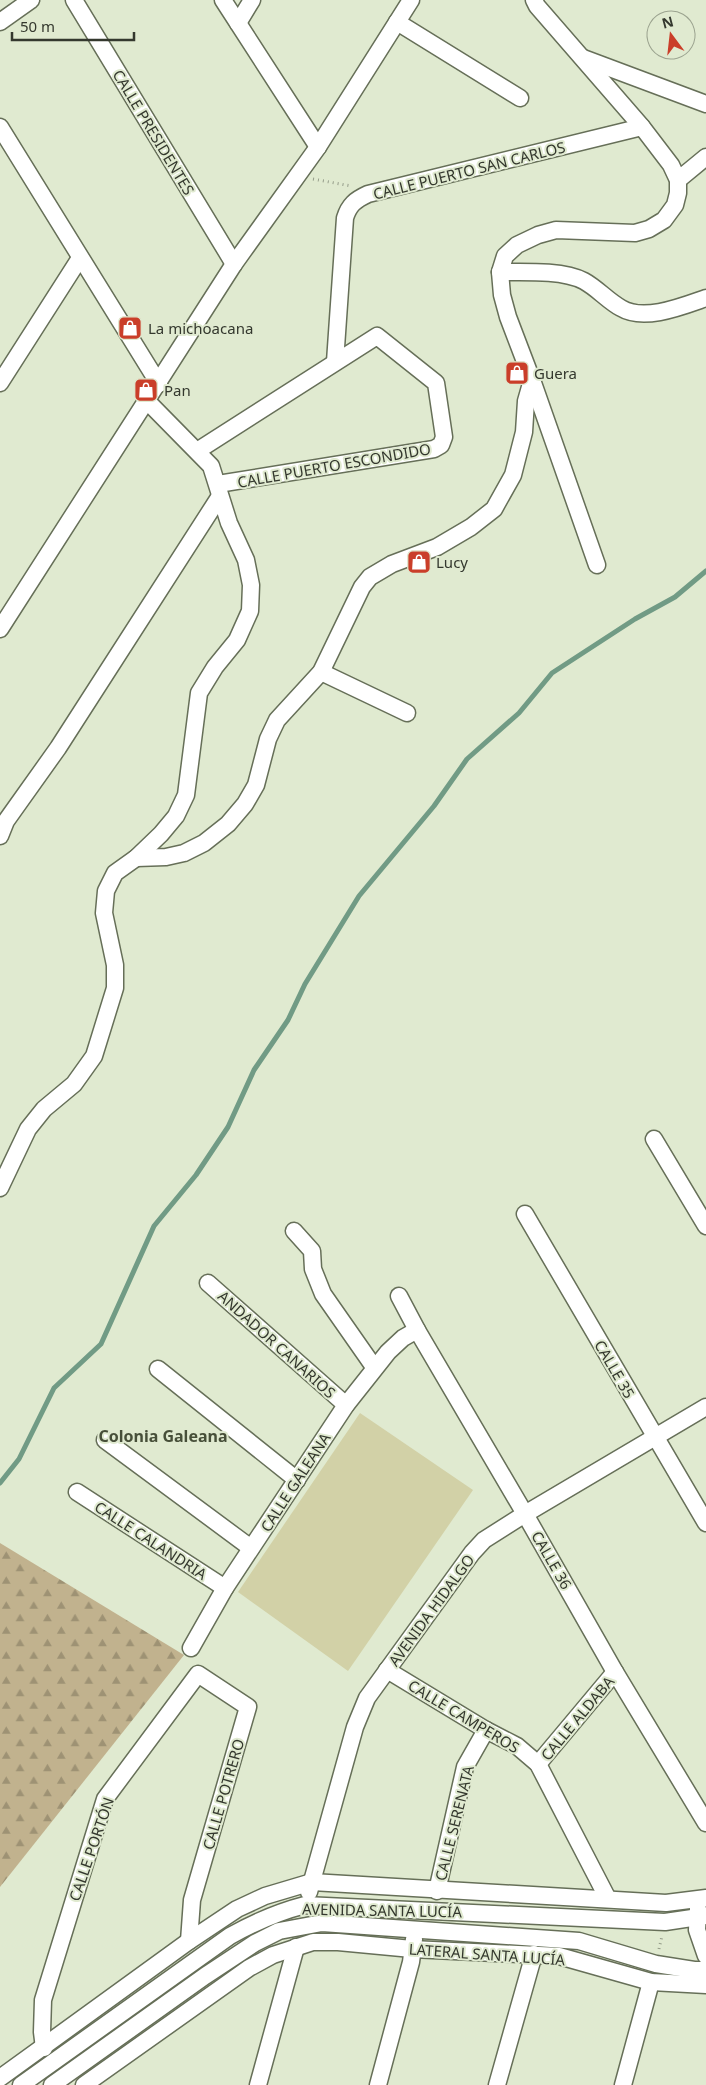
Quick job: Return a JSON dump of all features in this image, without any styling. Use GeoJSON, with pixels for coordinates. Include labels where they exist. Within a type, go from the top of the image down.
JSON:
{"type":"FeatureCollection","features":[{"type":"Feature","properties":{"kind":"street"},"geometry":{"type":"LineString","coordinates":[[0,22],[31,0]]}},
{"type":"Feature","properties":{"kind":"street","name":"CALLE PRESIDENTES"},"geometry":{"type":"LineString","coordinates":[[74,0],[234,264]]}},
{"type":"Feature","properties":{"kind":"street"},"geometry":{"type":"LineString","coordinates":[[223,0],[318,146]]}},
{"type":"Feature","properties":{"kind":"street"},"geometry":{"type":"LineString","coordinates":[[238,24],[252,0]]}},
{"type":"Feature","properties":{"kind":"street"},"geometry":{"type":"LineString","coordinates":[[1,625],[148,402],[234,264],[318,146],[410,0]]}},
{"type":"Feature","properties":{"kind":"street"},"geometry":{"type":"LineString","coordinates":[[534,0],[537,6],[642,126],[671,165],[678,180],[675,206],[664,220],[649,230],[635,233],[556,230],[538,235],[517,245],[505,256],[500,272],[502,294],[508,318],[532,380],[597,565]]}},
{"type":"Feature","properties":{"kind":"street"},"geometry":{"type":"LineString","coordinates":[[397,22],[520,98]]}},
{"type":"Feature","properties":{"kind":"street"},"geometry":{"type":"LineString","coordinates":[[581,57],[706,104]]}},
{"type":"Feature","properties":{"kind":"street","name":"CALLE PUERTO SAN CARLOS"},"geometry":{"type":"LineString","coordinates":[[335,362],[345,218],[348,208],[356,200],[368,194],[642,126]]}},
{"type":"Feature","properties":{"kind":"street"},"geometry":{"type":"LineString","coordinates":[[0,128],[158,384]]}},
{"type":"Feature","properties":{"kind":"street"},"geometry":{"type":"LineString","coordinates":[[678,180],[706,157]]}},
{"type":"Feature","properties":{"kind":"street"},"geometry":{"type":"LineString","coordinates":[[2,374],[80,258]]}},
{"type":"Feature","properties":{"kind":"street"},"geometry":{"type":"LineString","coordinates":[[500,272],[536,272],[583,281],[623,310],[642,314],[676,309],[706,298]]}},
{"type":"Feature","properties":{"kind":"street","name":"CALLE PUERTO ESCONDIDO"},"geometry":{"type":"LineString","coordinates":[[0,836],[6,821],[58,748],[219,490],[434,449],[441,445],[444,437],[436,383],[377,336],[335,362]]}},
{"type":"Feature","properties":{"kind":"street"},"geometry":{"type":"LineString","coordinates":[[197,451],[335,362]]}},
{"type":"Feature","properties":{"kind":"street"},"geometry":{"type":"LineString","coordinates":[[136,858],[166,857],[184,853],[204,843],[228,824],[245,804],[256,785],[268,739],[277,720],[321,672],[353,604],[370,577],[392,564],[437,547],[471,527],[494,509],[513,475],[524,432],[526,401],[532,380]]}},
{"type":"Feature","properties":{"kind":"street"},"geometry":{"type":"LineString","coordinates":[[0,1188],[28,1129],[44,1110],[74,1084],[94,1056],[115,988],[115,965],[104,913],[106,891],[115,873],[136,858],[161,834],[176,816],[186,795],[199,693],[215,667],[237,640],[250,611],[251,585],[246,560],[211,466],[148,402]]}},
{"type":"Feature","properties":{"kind":"street"},"geometry":{"type":"LineString","coordinates":[[321,672],[407,713]]}},
{"type":"Feature","properties":{"kind":"street"},"geometry":{"type":"LineString","coordinates":[[654,1138],[706,1226]]}},
{"type":"Feature","properties":{"kind":"street","name":"CALLE 35"},"geometry":{"type":"LineString","coordinates":[[525,1214],[706,1523]]}},
{"type":"Feature","properties":{"kind":"street"},"geometry":{"type":"LineString","coordinates":[[294,1231],[312,1252],[313,1269],[323,1294],[374,1367]]}},
{"type":"Feature","properties":{"kind":"street","name":"ANDADOR CANARIOS"},"geometry":{"type":"LineString","coordinates":[[208,1283],[346,1405]]}},
{"type":"Feature","properties":{"kind":"street","name":"CALLE 36"},"geometry":{"type":"LineString","coordinates":[[399,1296],[615,1672],[706,1823]]}},
{"type":"Feature","properties":{"kind":"street","name":"CALLE GALEANA"},"geometry":{"type":"LineString","coordinates":[[191,1648],[225,1588],[346,1405],[374,1367],[403,1338],[417,1330]]}},
{"type":"Feature","properties":{"kind":"street"},"geometry":{"type":"LineString","coordinates":[[158,1369],[298,1480]]}},
{"type":"Feature","properties":{"kind":"street","name":"AVENIDA HIDALGO"},"geometry":{"type":"LineString","coordinates":[[300,1926],[355,1728],[367,1698],[472,1552],[484,1540],[525,1514],[706,1407]]}},
{"type":"Feature","properties":{"kind":"street"},"geometry":{"type":"LineString","coordinates":[[105,1440],[251,1548]]}},
{"type":"Feature","properties":{"kind":"street","name":"CALLE CALANDRIA"},"geometry":{"type":"LineString","coordinates":[[77,1492],[225,1588]]}},
{"type":"Feature","properties":{"kind":"street","name":"CALLE CAMPEROS"},"geometry":{"type":"LineString","coordinates":[[387,1670],[486,1730],[517,1746],[538,1764],[608,1899]]}},
{"type":"Feature","properties":{"kind":"street","name":"CALLE ALDABA"},"geometry":{"type":"LineString","coordinates":[[538,1764],[615,1672]]}},
{"type":"Feature","properties":{"kind":"street","name":"CALLE POTRERO"},"geometry":{"type":"LineString","coordinates":[[189,1941],[192,1900],[248,1707],[198,1674]]}},
{"type":"Feature","properties":{"kind":"street","name":"CALLE PORTÓN"},"geometry":{"type":"LineString","coordinates":[[44,2048],[42,2032],[43,2000],[105,1799],[198,1674]]}},
{"type":"Feature","properties":{"kind":"street","name":"CALLE SERENATA"},"geometry":{"type":"LineString","coordinates":[[437,1891],[465,1767],[486,1730]]}},
{"type":"Feature","properties":{"kind":"street"},"geometry":{"type":"LineString","coordinates":[[312,1882],[437,1891],[666,1903],[704,1896],[702,1917],[697,1930],[706,1956]]}},
{"type":"Feature","properties":{"kind":"street","name":"AVENIDA SANTA LUCÍA"},"geometry":{"type":"LineString","coordinates":[[0,2078],[44,2048],[189,1941],[237,1909],[265,1896],[312,1882]]}},
{"type":"Feature","properties":{"kind":"street","name":"AVENIDA SANTA LUCÍA"},"geometry":{"type":"LineString","coordinates":[[22,2085],[230,1936],[277,1912],[305,1906],[665,1922],[702,1917]]}},
{"type":"Feature","properties":{"kind":"street"},"geometry":{"type":"LineString","coordinates":[[378,2085],[411,1962],[419,1910]]}},
{"type":"Feature","properties":{"kind":"street","name":"AVENIDA SANTA LUCÍA"},"geometry":{"type":"LineString","coordinates":[[52,2085],[205,1976],[255,1943],[279,1931],[300,1926],[322,1923],[579,1942],[656,1964],[706,1970]]}},
{"type":"Feature","properties":{"kind":"street","name":"LATERAL SANTA LUCÍA"},"geometry":{"type":"LineString","coordinates":[[296,1947],[313,1942],[338,1942],[412,1950],[558,1956],[651,1982],[706,1985]]}},
{"type":"Feature","properties":{"kind":"street"},"geometry":{"type":"LineString","coordinates":[[84,2085],[248,1968],[273,1955],[296,1947]]}},
{"type":"Feature","properties":{"kind":"street"},"geometry":{"type":"LineString","coordinates":[[258,2085],[296,1947]]}},
{"type":"Feature","properties":{"kind":"street"},"geometry":{"type":"LineString","coordinates":[[497,2085],[534,1954]]}},
{"type":"Feature","properties":{"kind":"street"},"geometry":{"type":"LineString","coordinates":[[623,2085],[651,1982]]}},
{"type":"Feature","properties":{"kind":"path"},"geometry":{"type":"LineString","coordinates":[[298,176],[346,184],[368,194]]}},
{"type":"Feature","properties":{"kind":"path"},"geometry":{"type":"LineString","coordinates":[[656,1964],[665,1922]]}},
{"type":"Feature","properties":{"kind":"green space"},"geometry":{"type":"Polygon","coordinates":[[[0,1543],[184,1655],[0,1887],[0,1543]]]}},
{"type":"Feature","properties":{"kind":"building"},"geometry":{"type":"Polygon","coordinates":[[[360,1413],[473,1490],[348,1671],[238,1592],[360,1413]]]}},
{"type":"Feature","properties":{"kind":"waterway"},"geometry":{"type":"LineString","coordinates":[[0,1483],[19,1459],[54,1388],[101,1344],[154,1226],[196,1175],[228,1127],[254,1070],[288,1020],[305,984],[359,896],[434,806],[467,759],[519,713],[552,673],[635,619],[675,597],[706,571]]}},
{"type":"Feature","properties":{"kind":"place","name":"La michoacana"},"geometry":{"type":"Point","coordinates":[130,328]}},
{"type":"Feature","properties":{"kind":"place","name":"Guera"},"geometry":{"type":"Point","coordinates":[517,373]}},
{"type":"Feature","properties":{"kind":"place","name":"Pan"},"geometry":{"type":"Point","coordinates":[146,390]}},
{"type":"Feature","properties":{"kind":"place","name":"Lucy"},"geometry":{"type":"Point","coordinates":[419,562]}},
{"type":"Feature","properties":{"kind":"district","name":"Colonia Galeana"},"geometry":{"type":"Point","coordinates":[163,1436]}}]}
